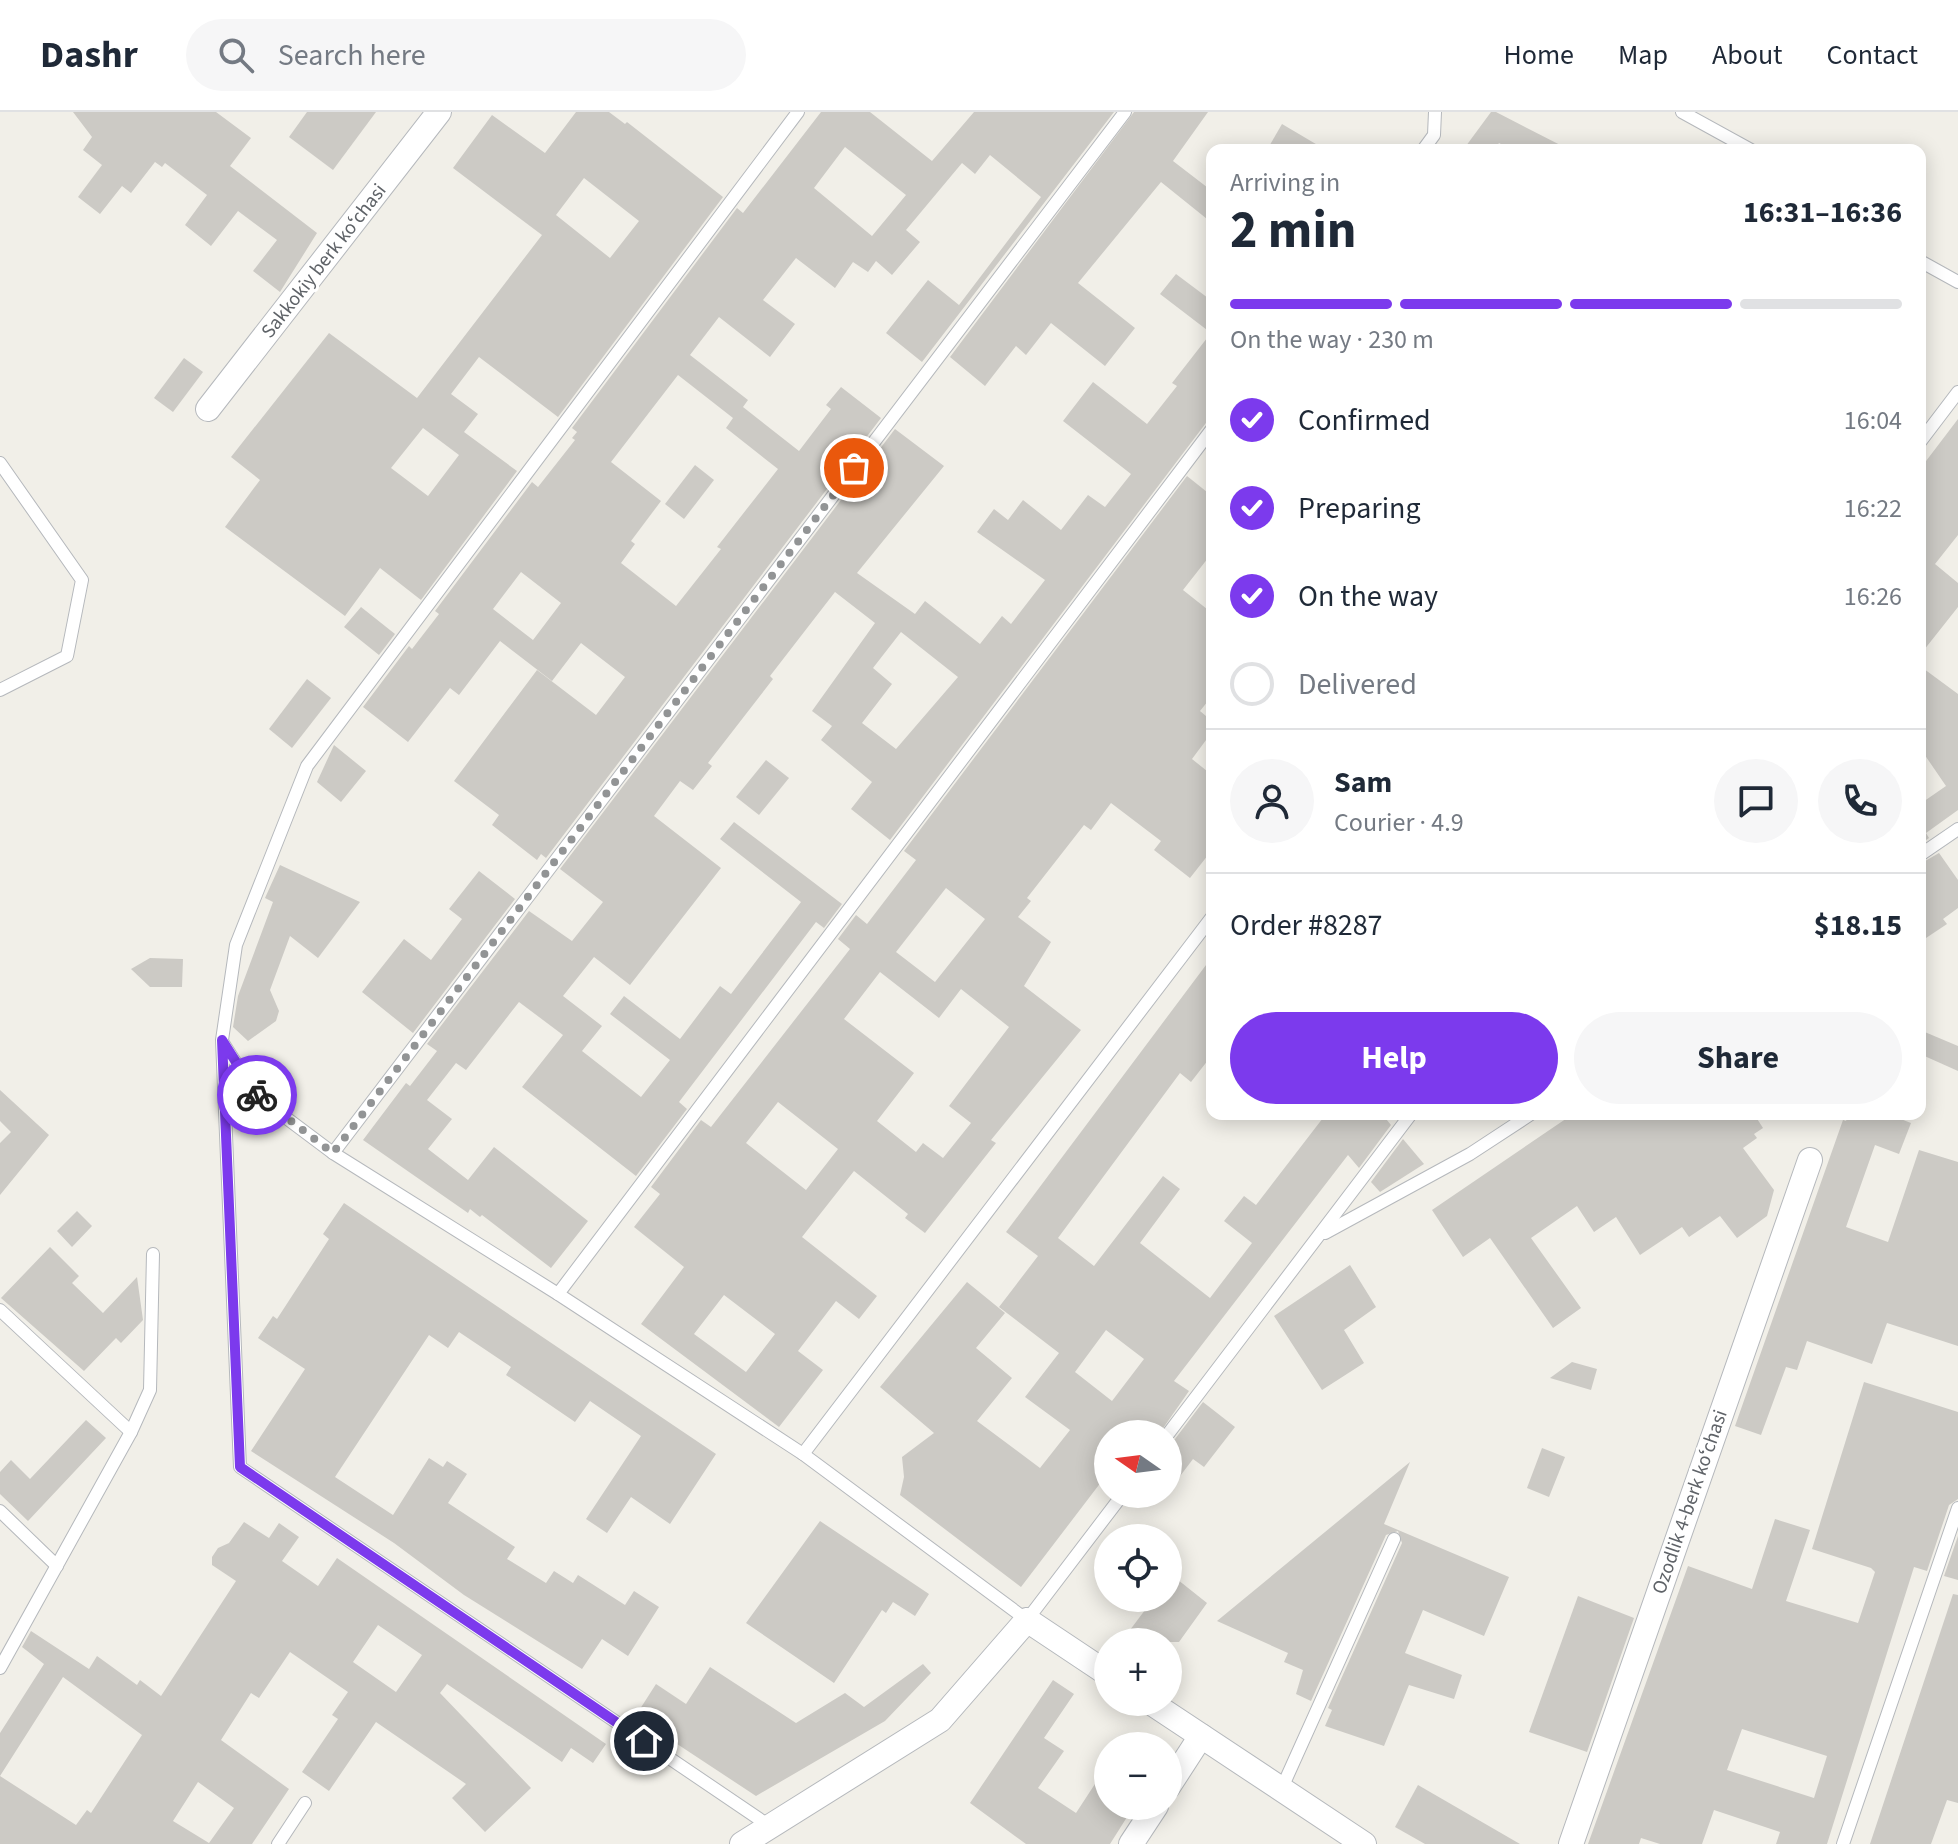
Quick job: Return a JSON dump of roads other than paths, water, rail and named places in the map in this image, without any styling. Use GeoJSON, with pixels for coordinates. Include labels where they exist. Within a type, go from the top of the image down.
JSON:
{"type":"FeatureCollection","features":[{"type":"Feature","properties":{"kind":"street","name":"Sakkokiy berk koʻchasi"},"geometry":{"type":"LineString","coordinates":[[208,409],[439,112]]}},
{"type":"Feature","properties":{"kind":"street","name":"Ozodlik 4-berk koʻchasi"},"geometry":{"type":"LineString","coordinates":[[1571,1844],[1810,1160]]}},
{"type":"Feature","properties":{"kind":"street"},"geometry":{"type":"LineString","coordinates":[[742,1844],[940,1720],[1027,1620],[1094,1665]]}},
{"type":"Feature","properties":{"kind":"street"},"geometry":{"type":"LineString","coordinates":[[1171,1716],[1364,1844]]}},
{"type":"Feature","properties":{"kind":"street"},"geometry":{"type":"LineString","coordinates":[[1182,1765],[1201,1736]]}},
{"type":"Feature","properties":{"kind":"street"},"geometry":{"type":"LineString","coordinates":[[1131,1844],[1147,1820]]}},
{"type":"Feature","properties":{"kind":"lane"},"geometry":{"type":"LineString","coordinates":[[771,1827],[240,1467],[222,1040],[236,945],[307,766],[798,112]]}},
{"type":"Feature","properties":{"kind":"lane"},"geometry":{"type":"LineString","coordinates":[[333,1153],[1125,112]]}},
{"type":"Feature","properties":{"kind":"lane"},"geometry":{"type":"LineString","coordinates":[[1427,144],[1434,135],[1435,112]]}},
{"type":"Feature","properties":{"kind":"lane"},"geometry":{"type":"LineString","coordinates":[[1682,112],[1740,144]]}},
{"type":"Feature","properties":{"kind":"lane"},"geometry":{"type":"LineString","coordinates":[[1926,264],[1958,282]]}},
{"type":"Feature","properties":{"kind":"lane"},"geometry":{"type":"LineString","coordinates":[[1926,434],[1958,392]]}},
{"type":"Feature","properties":{"kind":"lane"},"geometry":{"type":"LineString","coordinates":[[558,1294],[1206,437]]}},
{"type":"Feature","properties":{"kind":"lane"},"geometry":{"type":"LineString","coordinates":[[0,463],[82,580],[67,656],[0,690]]}},
{"type":"Feature","properties":{"kind":"lane"},"geometry":{"type":"LineString","coordinates":[[1926,851],[1958,829]]}},
{"type":"Feature","properties":{"kind":"lane"},"geometry":{"type":"LineString","coordinates":[[803,1454],[1206,925]]}},
{"type":"Feature","properties":{"kind":"lane"},"geometry":{"type":"LineString","coordinates":[[222,1040],[257,1096],[333,1153],[558,1294],[803,1454],[1027,1620],[1112,1508]]}},
{"type":"Feature","properties":{"kind":"lane"},"geometry":{"type":"LineString","coordinates":[[1179,1420],[1406,1120]]}},
{"type":"Feature","properties":{"kind":"lane"},"geometry":{"type":"LineString","coordinates":[[1319,1236],[1470,1154],[1522,1120]]}},
{"type":"Feature","properties":{"kind":"lane"},"geometry":{"type":"LineString","coordinates":[[0,1668],[131,1432],[150,1390],[153,1254]]}},
{"type":"Feature","properties":{"kind":"lane"},"geometry":{"type":"LineString","coordinates":[[0,1310],[131,1432]]}},
{"type":"Feature","properties":{"kind":"lane"},"geometry":{"type":"LineString","coordinates":[[1843,1844],[1958,1508]]}},
{"type":"Feature","properties":{"kind":"lane"},"geometry":{"type":"LineString","coordinates":[[0,1511],[57,1566]]}},
{"type":"Feature","properties":{"kind":"lane"},"geometry":{"type":"LineString","coordinates":[[1281,1790],[1394,1539]]}},
{"type":"Feature","properties":{"kind":"lane"},"geometry":{"type":"LineString","coordinates":[[278,1844],[305,1803]]}}]}
